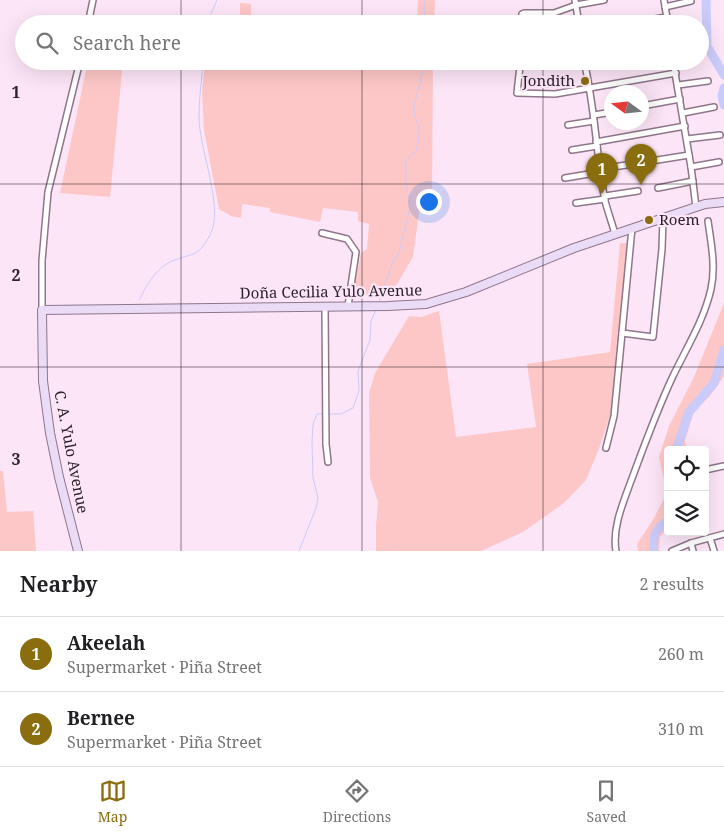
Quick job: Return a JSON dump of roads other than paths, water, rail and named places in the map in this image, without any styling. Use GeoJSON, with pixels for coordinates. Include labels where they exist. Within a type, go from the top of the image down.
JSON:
{"type":"FeatureCollection","features":[{"type":"Feature","properties":{"kind":"main road","name":"Doña Cecilia Yulo Avenue"},"geometry":{"type":"LineString","coordinates":[[42,310],[426,304],[466,292],[574,248],[632,228],[696,207],[724,202]]}},
{"type":"Feature","properties":{"kind":"main road","name":"C. A. Yulo Avenue"},"geometry":{"type":"LineString","coordinates":[[42,310],[44,381],[50,433],[78,551]]}},
{"type":"Feature","properties":{"kind":"street"},"geometry":{"type":"LineString","coordinates":[[90,15],[93,0]]}},
{"type":"Feature","properties":{"kind":"street"},"geometry":{"type":"LineString","coordinates":[[522,15],[524,13],[554,13],[575,2],[604,0]]}},
{"type":"Feature","properties":{"kind":"street"},"geometry":{"type":"LineString","coordinates":[[664,0],[667,15]]}},
{"type":"Feature","properties":{"kind":"street"},"geometry":{"type":"LineString","coordinates":[[665,7],[691,1]]}},
{"type":"Feature","properties":{"kind":"street"},"geometry":{"type":"LineString","coordinates":[[575,2],[577,15]]}},
{"type":"Feature","properties":{"kind":"street","name":"C. A. Yulo Avenue"},"geometry":{"type":"LineString","coordinates":[[42,310],[42,261],[48,192],[78,70]]}},
{"type":"Feature","properties":{"kind":"street"},"geometry":{"type":"LineString","coordinates":[[519,70],[517,93],[555,94],[676,74]]}},
{"type":"Feature","properties":{"kind":"street"},"geometry":{"type":"LineString","coordinates":[[586,70],[610,221],[609,229],[613,235]]}},
{"type":"Feature","properties":{"kind":"street"},"geometry":{"type":"LineString","coordinates":[[675,70],[692,167],[696,207]]}},
{"type":"Feature","properties":{"kind":"street"},"geometry":{"type":"LineString","coordinates":[[678,85],[708,81]]}},
{"type":"Feature","properties":{"kind":"street"},"geometry":{"type":"LineString","coordinates":[[649,105],[680,99]]}},
{"type":"Feature","properties":{"kind":"street"},"geometry":{"type":"LineString","coordinates":[[682,113],[714,107]]}},
{"type":"Feature","properties":{"kind":"street"},"geometry":{"type":"LineString","coordinates":[[568,125],[604,115]]}},
{"type":"Feature","properties":{"kind":"street"},"geometry":{"type":"LineString","coordinates":[[572,150],[685,126]]}},
{"type":"Feature","properties":{"kind":"street"},"geometry":{"type":"LineString","coordinates":[[687,139],[720,135]]}},
{"type":"Feature","properties":{"kind":"street"},"geometry":{"type":"LineString","coordinates":[[565,178],[689,155]]}},
{"type":"Feature","properties":{"kind":"street"},"geometry":{"type":"LineString","coordinates":[[692,167],[719,162]]}},
{"type":"Feature","properties":{"kind":"street"},"geometry":{"type":"LineString","coordinates":[[658,188],[693,181]]}},
{"type":"Feature","properties":{"kind":"street"},"geometry":{"type":"LineString","coordinates":[[576,203],[638,191]]}},
{"type":"Feature","properties":{"kind":"street"},"geometry":{"type":"LineString","coordinates":[[622,333],[653,336],[662,249],[663,219]]}},
{"type":"Feature","properties":{"kind":"street"},"geometry":{"type":"LineString","coordinates":[[616,551],[614,539],[622,504],[650,427],[693,337],[712,287],[713,256],[708,221]]}},
{"type":"Feature","properties":{"kind":"street"},"geometry":{"type":"LineString","coordinates":[[606,448],[614,416],[632,228]]}},
{"type":"Feature","properties":{"kind":"street"},"geometry":{"type":"LineString","coordinates":[[322,233],[347,239],[356,252],[348,306]]}},
{"type":"Feature","properties":{"kind":"street"},"geometry":{"type":"LineString","coordinates":[[325,306],[326,444],[328,462]]}},
{"type":"Feature","properties":{"kind":"street"},"geometry":{"type":"LineString","coordinates":[[709,469],[724,466]]}},
{"type":"Feature","properties":{"kind":"street"},"geometry":{"type":"LineString","coordinates":[[672,551],[691,543],[724,534]]}},
{"type":"Feature","properties":{"kind":"street"},"geometry":{"type":"LineString","coordinates":[[710,538],[714,551]]}},
{"type":"Feature","properties":{"kind":"street"},"geometry":{"type":"LineString","coordinates":[[691,543],[693,551]]}},
{"type":"Feature","properties":{"kind":"waterway"},"geometry":{"type":"LineString","coordinates":[[210,15],[217,0]]}},
{"type":"Feature","properties":{"kind":"waterway"},"geometry":{"type":"LineString","coordinates":[[424,15],[425,0]]}},
{"type":"Feature","properties":{"kind":"waterway"},"geometry":{"type":"LineString","coordinates":[[706,0],[706,15]]}},
{"type":"Feature","properties":{"kind":"waterway"},"geometry":{"type":"LineString","coordinates":[[709,49],[724,75]]}},
{"type":"Feature","properties":{"kind":"waterway"},"geometry":{"type":"LineString","coordinates":[[140,299],[149,281],[164,266],[169,262],[195,253],[203,247],[214,223],[213,194],[200,128],[199,108],[202,70]]}},
{"type":"Feature","properties":{"kind":"waterway"},"geometry":{"type":"LineString","coordinates":[[379,302],[392,264],[399,253],[409,212],[410,202],[406,186],[406,161],[416,151],[419,140],[419,127],[414,114],[414,106],[423,70]]}},
{"type":"Feature","properties":{"kind":"waterway"},"geometry":{"type":"LineString","coordinates":[[724,88],[722,96],[724,105]]}},
{"type":"Feature","properties":{"kind":"waterway"},"geometry":{"type":"LineString","coordinates":[[328,414],[341,414],[353,408],[359,391],[358,371],[370,340],[371,321],[376,310]]}},
{"type":"Feature","properties":{"kind":"waterway"},"geometry":{"type":"LineString","coordinates":[[678,446],[689,412],[714,383],[724,350]]}},
{"type":"Feature","properties":{"kind":"waterway"},"geometry":{"type":"LineString","coordinates":[[299,551],[318,498],[313,478],[313,424],[317,414],[324,414]]}},
{"type":"Feature","properties":{"kind":"waterway"},"geometry":{"type":"LineString","coordinates":[[654,551],[655,533],[664,524]]}},
{"type":"Feature","properties":{"kind":"place","name":"Jondith"},"geometry":{"type":"Point","coordinates":[585,81]}},
{"type":"Feature","properties":{"kind":"place","name":"Bernee"},"geometry":{"type":"Point","coordinates":[641,185]}},
{"type":"Feature","properties":{"kind":"place","name":"Akeelah"},"geometry":{"type":"Point","coordinates":[602,194]}},
{"type":"Feature","properties":{"kind":"place","name":"Roem"},"geometry":{"type":"Point","coordinates":[649,220]}}]}
